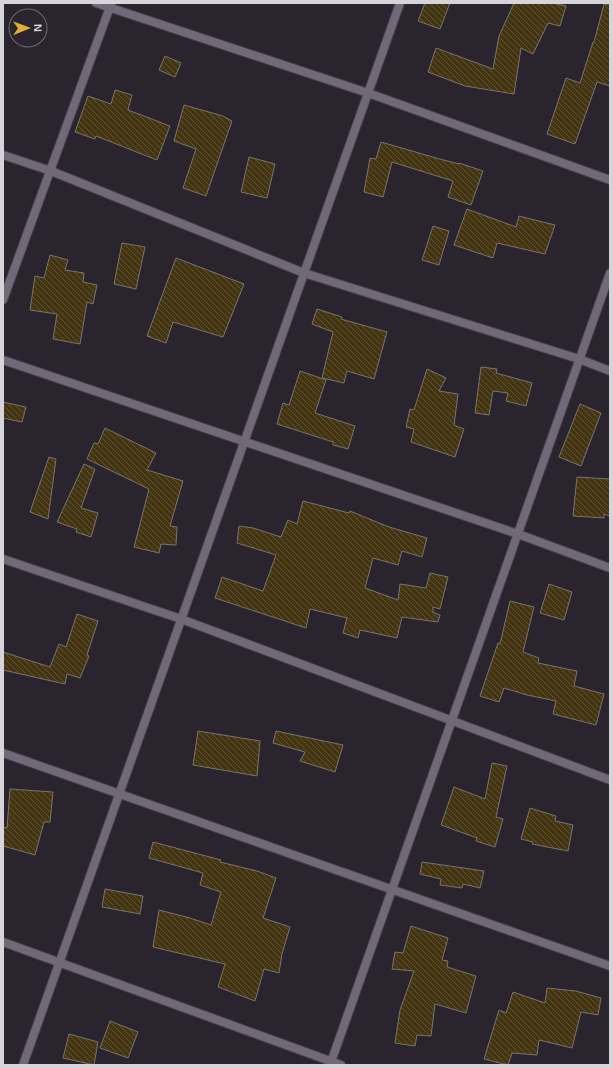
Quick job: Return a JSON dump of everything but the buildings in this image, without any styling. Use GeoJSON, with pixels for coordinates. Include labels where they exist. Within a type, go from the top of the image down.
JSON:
{"type":"FeatureCollection","features":[{"type":"Feature","properties":{"kind":"street"},"geometry":{"type":"LineString","coordinates":[[96,3],[110,5],[368,94],[610,180]]}},
{"type":"Feature","properties":{"kind":"street"},"geometry":{"type":"LineString","coordinates":[[23,1065],[400,3]]}},
{"type":"Feature","properties":{"kind":"street"},"geometry":{"type":"LineString","coordinates":[[3,300],[110,5]]}},
{"type":"Feature","properties":{"kind":"street"},"geometry":{"type":"LineString","coordinates":[[3,155],[51,171],[304,273],[579,359],[610,371]]}},
{"type":"Feature","properties":{"kind":"street"},"geometry":{"type":"LineString","coordinates":[[330,1063],[610,273]]}},
{"type":"Feature","properties":{"kind":"street"},"geometry":{"type":"LineString","coordinates":[[3,360],[518,534],[610,568]]}},
{"type":"Feature","properties":{"kind":"street"},"geometry":{"type":"LineString","coordinates":[[3,559],[181,619],[451,722],[610,780]]}},
{"type":"Feature","properties":{"kind":"street"},"geometry":{"type":"LineString","coordinates":[[3,753],[120,792],[391,890],[610,966]]}},
{"type":"Feature","properties":{"kind":"street"},"geometry":{"type":"LineString","coordinates":[[3,942],[330,1063],[341,1065]]}}]}
